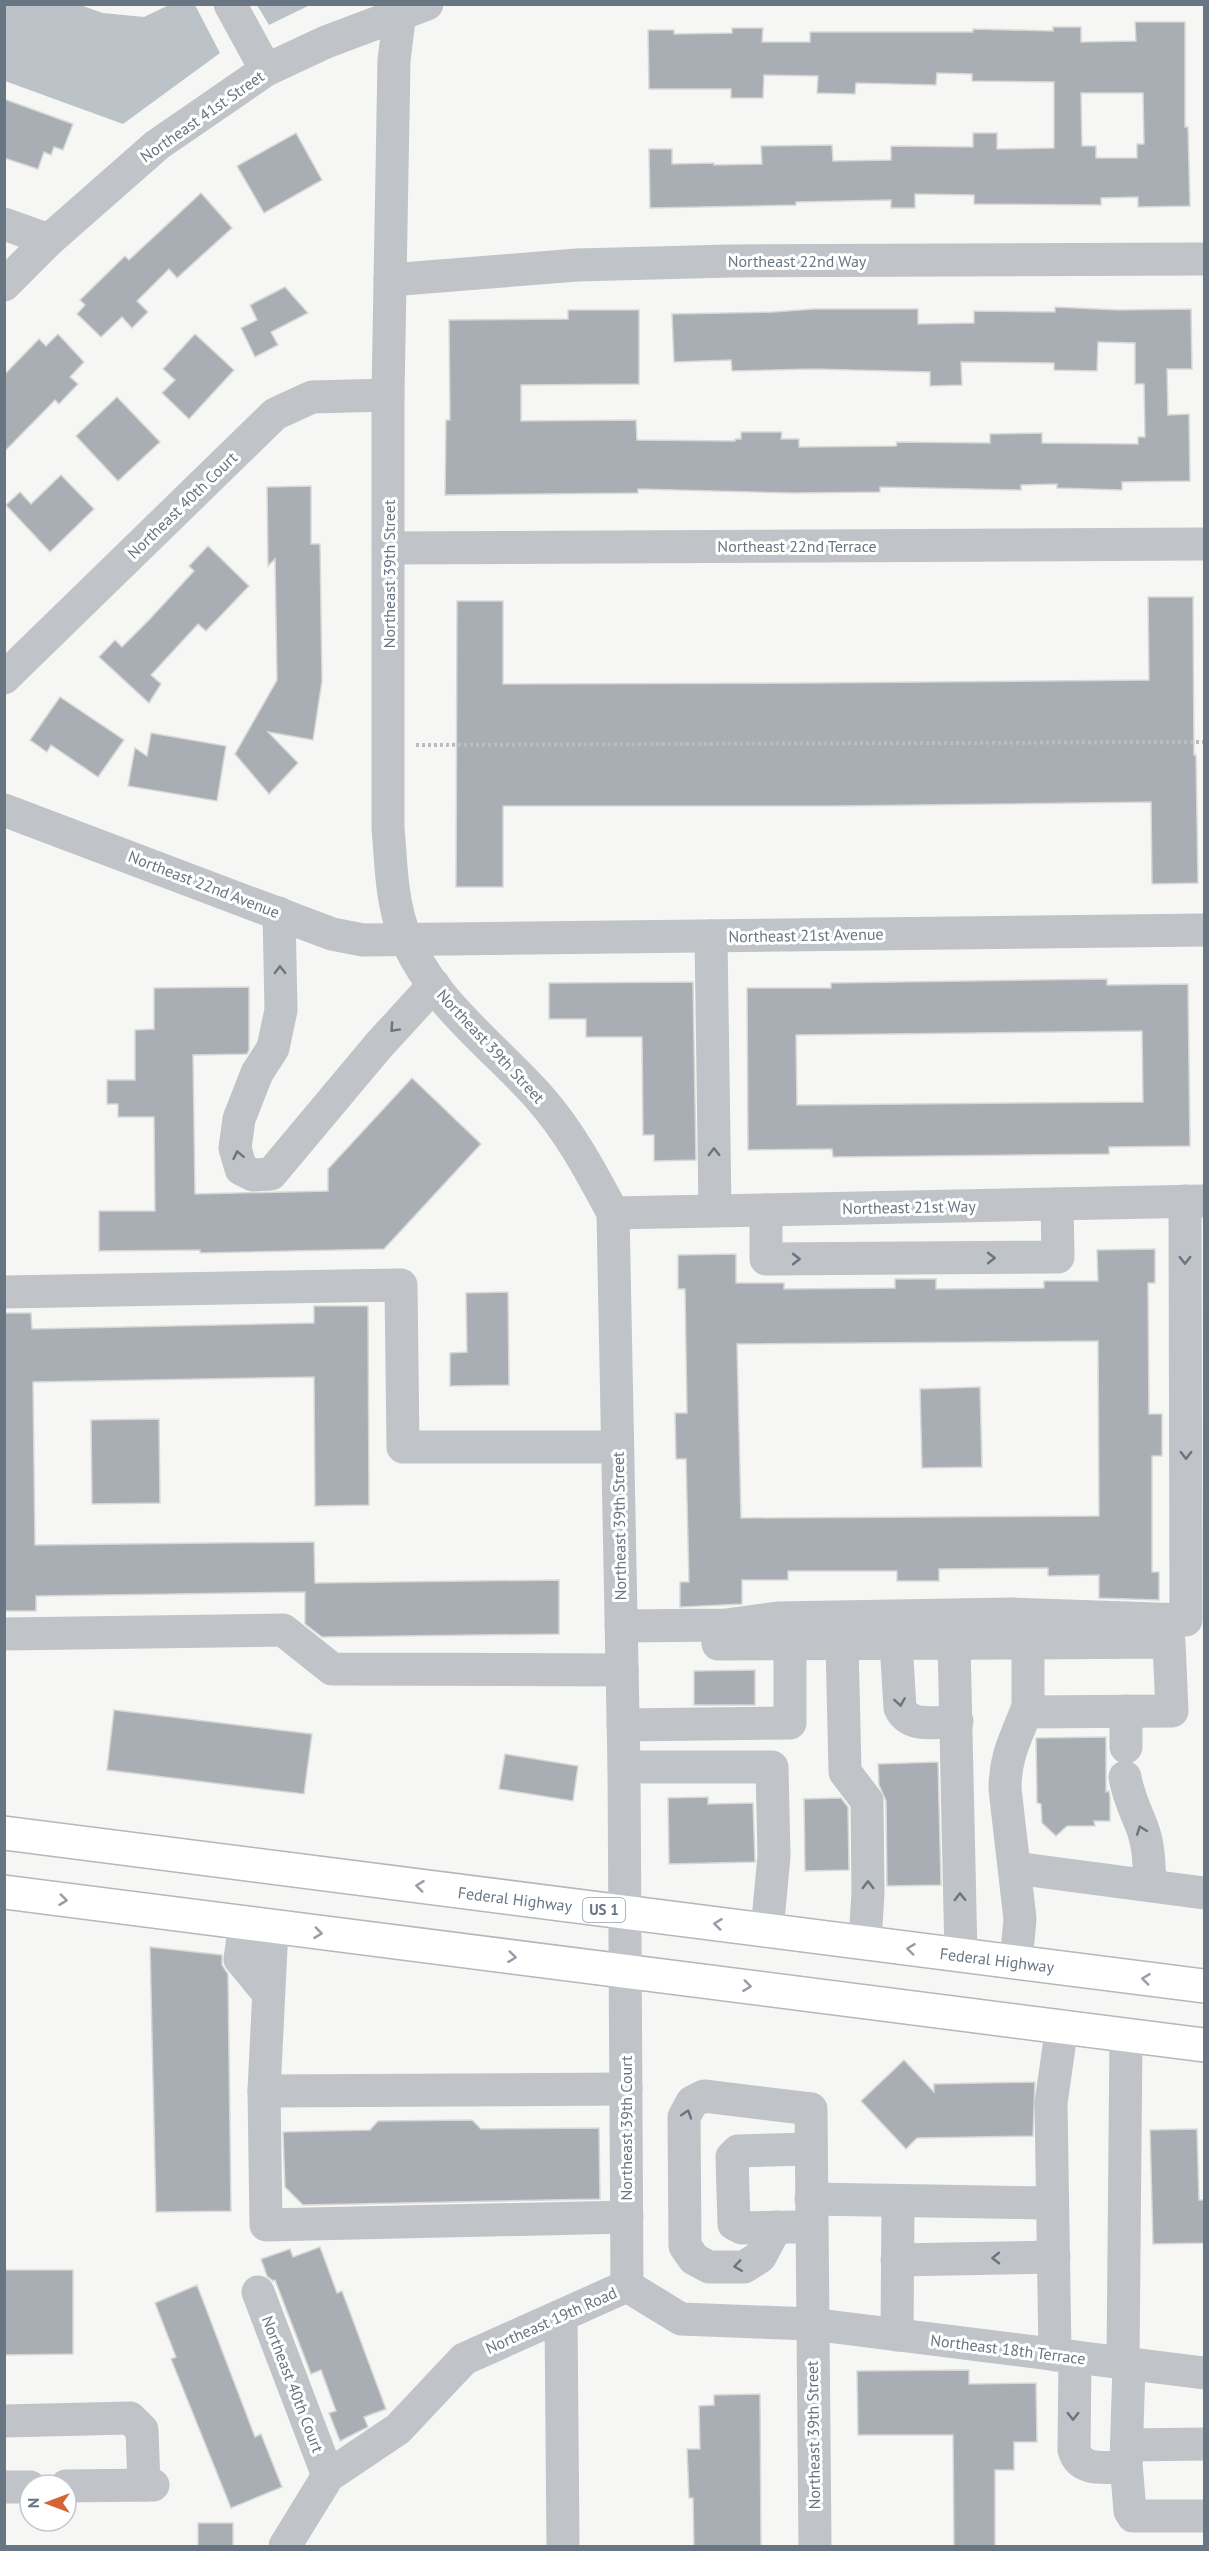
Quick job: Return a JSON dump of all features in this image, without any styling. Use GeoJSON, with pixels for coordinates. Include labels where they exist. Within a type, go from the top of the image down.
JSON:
{"type":"FeatureCollection","features":[{"type":"Feature","properties":{"kind":"main road","name":"Federal Highway"},"geometry":{"type":"LineString","coordinates":[[4,1833],[1204,1986]]}},
{"type":"Feature","properties":{"kind":"main road"},"geometry":{"type":"LineString","coordinates":[[4,1892],[1204,2045]]}},
{"type":"Feature","properties":{"kind":"street"},"geometry":{"type":"LineString","coordinates":[[230,4],[258,57]]}},
{"type":"Feature","properties":{"kind":"street","name":"Northeast 41st Street"},"geometry":{"type":"LineString","coordinates":[[4,285],[49,240],[258,57],[326,42],[410,7]]}},
{"type":"Feature","properties":{"kind":"street","name":"Northeast 39th Street"},"geometry":{"type":"LineString","coordinates":[[410,7],[394,60],[388,395],[390,745],[388,828],[392,886],[402,927],[420,966],[444,1000],[539,1096],[579,1150],[613,1213],[626,1971]]}},
{"type":"Feature","properties":{"kind":"street"},"geometry":{"type":"LineString","coordinates":[[4,224],[49,240]]}},
{"type":"Feature","properties":{"kind":"street","name":"Northeast 22nd Way"},"geometry":{"type":"LineString","coordinates":[[390,280],[577,265],[743,261],[1204,259]]}},
{"type":"Feature","properties":{"kind":"street","name":"Northeast 40th Court"},"geometry":{"type":"LineString","coordinates":[[4,678],[275,414],[312,397],[388,395]]}},
{"type":"Feature","properties":{"kind":"street","name":"Northeast 22nd Terrace"},"geometry":{"type":"LineString","coordinates":[[389,548],[1204,543]]}},
{"type":"Feature","properties":{"kind":"street","name":"Northeast 22nd Avenue"},"geometry":{"type":"LineString","coordinates":[[4,810],[332,934],[363,940],[407,939]]}},
{"type":"Feature","properties":{"kind":"street"},"geometry":{"type":"LineString","coordinates":[[279,913],[281,1010],[273,1048],[256,1073],[242,1110],[235,1148],[241,1169],[253,1175],[272,1174],[379,1045],[434,985]]}},
{"type":"Feature","properties":{"kind":"street","name":"Northeast 21st Avenue"},"geometry":{"type":"LineString","coordinates":[[407,939],[1204,930]]}},
{"type":"Feature","properties":{"kind":"street"},"geometry":{"type":"LineString","coordinates":[[711,936],[715,1210]]}},
{"type":"Feature","properties":{"kind":"street"},"geometry":{"type":"LineString","coordinates":[[622,1647],[778,1618],[1011,1614],[1186,1620],[1195,1201]]}},
{"type":"Feature","properties":{"kind":"street","name":"Northeast 21st Way"},"geometry":{"type":"LineString","coordinates":[[613,1213],[1195,1201]]}},
{"type":"Feature","properties":{"kind":"street"},"geometry":{"type":"LineString","coordinates":[[766,1210],[766,1259],[1058,1257],[1057,1204]]}},
{"type":"Feature","properties":{"kind":"street"},"geometry":{"type":"LineString","coordinates":[[4,1292],[401,1286],[402,1447],[617,1447]]}},
{"type":"Feature","properties":{"kind":"street"},"geometry":{"type":"LineString","coordinates":[[4,1634],[283,1630],[332,1668],[622,1647],[1169,1642],[1172,1711],[1026,1712]]}},
{"type":"Feature","properties":{"kind":"street"},"geometry":{"type":"LineString","coordinates":[[896,1643],[900,1708],[904,1716],[909,1721],[916,1722],[957,1721]]}},
{"type":"Feature","properties":{"kind":"street"},"geometry":{"type":"LineString","coordinates":[[954,1643],[961,1955]]}},
{"type":"Feature","properties":{"kind":"street"},"geometry":{"type":"LineString","coordinates":[[1016,1962],[1020,1928],[1005,1770],[1010,1748],[1026,1712],[1029,1682],[1028,1643]]}},
{"type":"Feature","properties":{"kind":"street"},"geometry":{"type":"LineString","coordinates":[[623,1725],[790,1723],[790,1644]]}},
{"type":"Feature","properties":{"kind":"street"},"geometry":{"type":"LineString","coordinates":[[842,1644],[845,1772],[867,1801],[868,1892],[865,1943]]}},
{"type":"Feature","properties":{"kind":"street"},"geometry":{"type":"LineString","coordinates":[[1126,1711],[1125,1762],[1128,1796],[1142,1827],[1147,1848],[1150,1884]]}},
{"type":"Feature","properties":{"kind":"street"},"geometry":{"type":"LineString","coordinates":[[624,1767],[772,1767],[774,1856],[767,1931]]}},
{"type":"Feature","properties":{"kind":"street"},"geometry":{"type":"LineString","coordinates":[[1015,1868],[1150,1884],[1204,1893]]}},
{"type":"Feature","properties":{"kind":"street"},"geometry":{"type":"LineString","coordinates":[[258,1925],[240,1959],[268,1993],[264,2091],[266,2224],[627,2217]]}},
{"type":"Feature","properties":{"kind":"street","name":"Northeast 39th Court"},"geometry":{"type":"LineString","coordinates":[[626,1971],[627,2286]]}},
{"type":"Feature","properties":{"kind":"street"},"geometry":{"type":"LineString","coordinates":[[1062,2026],[1052,2103],[1052,2203],[1054,2257],[1073,2414],[1074,2450],[1077,2459],[1082,2464],[1101,2467],[1124,2466],[1127,2454]]}},
{"type":"Feature","properties":{"kind":"street"},"geometry":{"type":"LineString","coordinates":[[1126,2035],[1126,2364],[1130,2511],[1133,2516],[1204,2516]]}},
{"type":"Feature","properties":{"kind":"street"},"geometry":{"type":"LineString","coordinates":[[264,2091],[626,2089]]}},
{"type":"Feature","properties":{"kind":"street","name":"Northeast 39th Street"},"geometry":{"type":"LineString","coordinates":[[776,2227],[760,2257],[744,2267],[709,2267],[694,2259],[685,2246],[684,2117],[692,2102],[704,2096],[811,2109],[811,2324],[815,2547]]}},
{"type":"Feature","properties":{"kind":"street"},"geometry":{"type":"LineString","coordinates":[[811,2149],[738,2151],[732,2157],[734,2223],[742,2228],[776,2227],[811,2213],[898,2202],[1052,2203]]}},
{"type":"Feature","properties":{"kind":"street"},"geometry":{"type":"LineString","coordinates":[[897,2335],[898,2202]]}},
{"type":"Feature","properties":{"kind":"street"},"geometry":{"type":"LineString","coordinates":[[897,2260],[1054,2257]]}},
{"type":"Feature","properties":{"kind":"street","name":"Northeast 19th Road"},"geometry":{"type":"LineString","coordinates":[[328,2476],[398,2429],[465,2359],[627,2286],[681,2319],[811,2324]]}},
{"type":"Feature","properties":{"kind":"street","name":"Northeast 40th Court"},"geometry":{"type":"LineString","coordinates":[[258,2292],[328,2476]]}},
{"type":"Feature","properties":{"kind":"street"},"geometry":{"type":"LineString","coordinates":[[561,2316],[563,2547]]}},
{"type":"Feature","properties":{"kind":"street","name":"Northeast 18th Terrace"},"geometry":{"type":"LineString","coordinates":[[811,2324],[1204,2373]]}},
{"type":"Feature","properties":{"kind":"street"},"geometry":{"type":"LineString","coordinates":[[4,2421],[130,2418],[142,2430],[149,2485],[78,2487]]}},
{"type":"Feature","properties":{"kind":"street"},"geometry":{"type":"LineString","coordinates":[[1127,2454],[1204,2444]]}},
{"type":"Feature","properties":{"kind":"street"},"geometry":{"type":"LineString","coordinates":[[285,2547],[328,2476]]}},
{"type":"Feature","properties":{"kind":"path"},"geometry":{"type":"LineString","coordinates":[[390,745],[1204,742]]}},
{"type":"Feature","properties":{"kind":"shaded area"},"geometry":{"type":"Polygon","coordinates":[[[4,5],[80,5],[103,13],[144,17],[169,5],[195,5],[220,53],[123,124],[5,81],[4,5]]]}},
{"type":"Feature","properties":{"kind":"shaded area"},"geometry":{"type":"Polygon","coordinates":[[[257,5],[310,5],[269,25],[257,5]]]}},
{"type":"Feature","properties":{"kind":"building"},"geometry":{"type":"Polygon","coordinates":[[[1135,22],[1185,22],[1185,127],[1188,127],[1190,206],[1138,207],[1138,197],[1101,198],[1101,205],[974,204],[974,195],[915,194],[915,208],[891,208],[891,200],[796,202],[796,205],[650,208],[649,149],[672,149],[672,164],[714,163],[714,165],[762,164],[761,146],[832,145],[833,161],[891,160],[891,146],[973,147],[973,133],[997,133],[997,149],[1054,148],[1054,82],[972,81],[972,74],[937,73],[936,85],[856,83],[855,94],[817,93],[818,76],[764,75],[763,98],[731,98],[731,89],[649,89],[648,30],[674,30],[674,34],[732,33],[732,28],[763,28],[762,42],[810,42],[810,32],[973,32],[973,29],[1053,31],[1053,27],[1081,27],[1081,42],[1136,41],[1135,22]],[[1081,93],[1082,146],[1096,146],[1096,158],[1137,158],[1137,144],[1144,144],[1143,93],[1081,93]]]}},
{"type":"Feature","properties":{"kind":"building"},"geometry":{"type":"Polygon","coordinates":[[[4,99],[73,124],[63,150],[54,147],[51,155],[44,152],[38,169],[4,158],[4,99]]]}},
{"type":"Feature","properties":{"kind":"building"},"geometry":{"type":"Polygon","coordinates":[[[296,133],[322,180],[264,213],[237,166],[296,133]]]}},
{"type":"Feature","properties":{"kind":"building"},"geometry":{"type":"Polygon","coordinates":[[[201,193],[232,228],[177,278],[169,269],[137,301],[148,312],[132,328],[122,317],[101,337],[77,314],[85,305],[80,300],[125,256],[129,260],[201,193]]]}},
{"type":"Feature","properties":{"kind":"building"},"geometry":{"type":"Polygon","coordinates":[[[285,287],[308,313],[271,332],[278,345],[255,357],[241,328],[257,320],[250,305],[285,287]]]}},
{"type":"Feature","properties":{"kind":"building"},"geometry":{"type":"Polygon","coordinates":[[[1055,307],[1118,310],[1191,309],[1192,369],[1167,369],[1168,415],[1189,414],[1190,481],[1122,482],[1122,490],[1057,488],[1057,484],[1021,485],[1021,490],[880,487],[880,492],[792,493],[638,489],[638,493],[445,495],[446,420],[450,420],[449,320],[568,319],[568,310],[639,310],[639,384],[521,385],[521,421],[636,420],[637,440],[735,441],[735,439],[741,439],[741,432],[782,432],[781,439],[799,439],[799,447],[896,446],[897,442],[990,443],[990,434],[1042,433],[1042,443],[1138,444],[1138,437],[1145,437],[1144,384],[1135,384],[1135,343],[1098,342],[1097,371],[1054,370],[1054,363],[961,362],[962,385],[930,386],[930,372],[813,369],[732,371],[731,360],[674,362],[672,314],[814,309],[918,309],[918,324],[974,323],[974,311],[1055,312],[1055,307]]]}},
{"type":"Feature","properties":{"kind":"building"},"geometry":{"type":"Polygon","coordinates":[[[58,334],[84,362],[70,377],[78,384],[59,404],[55,400],[4,452],[4,375],[39,339],[46,346],[58,334]]]}},
{"type":"Feature","properties":{"kind":"building"},"geometry":{"type":"Polygon","coordinates":[[[195,334],[234,370],[189,419],[162,393],[175,380],[163,369],[195,334]]]}},
{"type":"Feature","properties":{"kind":"building"},"geometry":{"type":"Polygon","coordinates":[[[117,397],[160,442],[118,481],[76,436],[117,397]]]}},
{"type":"Feature","properties":{"kind":"building"},"geometry":{"type":"Polygon","coordinates":[[[61,475],[94,509],[50,552],[6,505],[20,492],[31,504],[61,475]]]}},
{"type":"Feature","properties":{"kind":"building"},"geometry":{"type":"Polygon","coordinates":[[[311,486],[311,544],[320,544],[322,681],[313,740],[268,732],[298,763],[269,794],[235,754],[277,680],[275,559],[268,566],[267,487],[311,486]]]}},
{"type":"Feature","properties":{"kind":"building"},"geometry":{"type":"Polygon","coordinates":[[[208,546],[249,586],[206,631],[198,624],[151,675],[161,684],[149,703],[99,657],[115,640],[122,647],[150,619],[194,571],[189,566],[208,546]]]}},
{"type":"Feature","properties":{"kind":"building"},"geometry":{"type":"Polygon","coordinates":[[[1148,597],[1193,597],[1198,883],[1152,884],[1151,802],[834,806],[503,806],[503,887],[456,887],[457,601],[503,601],[503,684],[812,683],[1149,680],[1148,597]]]}},
{"type":"Feature","properties":{"kind":"building"},"geometry":{"type":"Polygon","coordinates":[[[60,697],[124,740],[98,777],[51,745],[47,752],[30,740],[60,697]]]}},
{"type":"Feature","properties":{"kind":"building"},"geometry":{"type":"Polygon","coordinates":[[[151,733],[226,746],[217,801],[128,786],[135,748],[147,756],[151,733]]]}},
{"type":"Feature","properties":{"kind":"building"},"geometry":{"type":"Polygon","coordinates":[[[1107,979],[1107,985],[1188,984],[1190,1146],[1109,1147],[1109,1154],[833,1157],[832,1149],[748,1150],[747,988],[831,988],[831,983],[1107,979]],[[1142,1031],[796,1035],[797,1105],[1143,1102],[1142,1031]]]}},
{"type":"Feature","properties":{"kind":"building"},"geometry":{"type":"Polygon","coordinates":[[[693,982],[696,1160],[654,1161],[654,1135],[643,1135],[642,1037],[586,1037],[586,1019],[549,1019],[549,983],[693,982]]]}},
{"type":"Feature","properties":{"kind":"building"},"geometry":{"type":"Polygon","coordinates":[[[249,987],[249,1050],[247,1054],[193,1055],[195,1194],[328,1191],[328,1169],[412,1078],[481,1144],[384,1249],[200,1253],[200,1250],[99,1251],[99,1211],[155,1211],[154,1117],[118,1117],[118,1104],[107,1104],[107,1080],[135,1080],[135,1030],[154,1029],[154,988],[249,987]]]}},
{"type":"Feature","properties":{"kind":"building"},"geometry":{"type":"Polygon","coordinates":[[[1155,1249],[1155,1283],[1148,1283],[1149,1414],[1162,1414],[1162,1456],[1152,1456],[1152,1572],[1159,1572],[1159,1600],[1099,1598],[1099,1575],[1048,1576],[1048,1568],[939,1569],[939,1581],[897,1581],[897,1571],[788,1571],[788,1580],[742,1580],[742,1604],[680,1607],[680,1582],[689,1582],[686,1459],[676,1459],[675,1413],[687,1413],[685,1289],[678,1289],[678,1255],[736,1254],[736,1283],[784,1283],[784,1289],[895,1288],[895,1279],[936,1279],[936,1289],[1044,1288],[1044,1281],[1098,1281],[1097,1250],[1155,1249]],[[1098,1341],[737,1344],[741,1518],[1099,1516],[1098,1341]]]}},
{"type":"Feature","properties":{"kind":"building"},"geometry":{"type":"Polygon","coordinates":[[[508,1292],[509,1385],[450,1386],[450,1353],[467,1352],[466,1293],[508,1292]]]}},
{"type":"Feature","properties":{"kind":"building"},"geometry":{"type":"Polygon","coordinates":[[[314,1306],[368,1306],[369,1505],[315,1506],[314,1377],[33,1382],[35,1545],[314,1542],[315,1583],[559,1580],[559,1634],[322,1637],[305,1624],[305,1592],[36,1596],[36,1611],[4,1611],[4,1313],[31,1313],[32,1329],[314,1323],[314,1306]]]}},
{"type":"Feature","properties":{"kind":"building"},"geometry":{"type":"Polygon","coordinates":[[[980,1387],[982,1467],[922,1468],[920,1389],[980,1387]]]}},
{"type":"Feature","properties":{"kind":"building"},"geometry":{"type":"Polygon","coordinates":[[[159,1419],[160,1503],[92,1504],[91,1420],[159,1419]]]}},
{"type":"Feature","properties":{"kind":"building"},"geometry":{"type":"Polygon","coordinates":[[[755,1670],[755,1705],[694,1705],[694,1671],[755,1670]]]}},
{"type":"Feature","properties":{"kind":"building"},"geometry":{"type":"Polygon","coordinates":[[[114,1710],[312,1734],[304,1794],[107,1770],[114,1710]]]}},
{"type":"Feature","properties":{"kind":"building"},"geometry":{"type":"Polygon","coordinates":[[[1106,1737],[1106,1792],[1109,1791],[1110,1797],[1110,1821],[1094,1821],[1095,1826],[1067,1826],[1056,1836],[1042,1823],[1041,1804],[1037,1803],[1036,1738],[1106,1737]]]}},
{"type":"Feature","properties":{"kind":"building"},"geometry":{"type":"Polygon","coordinates":[[[505,1754],[578,1766],[573,1801],[499,1789],[505,1754]]]}},
{"type":"Feature","properties":{"kind":"building"},"geometry":{"type":"Polygon","coordinates":[[[938,1762],[941,1885],[887,1886],[886,1801],[879,1785],[878,1764],[938,1762]]]}},
{"type":"Feature","properties":{"kind":"building"},"geometry":{"type":"Polygon","coordinates":[[[708,1797],[708,1804],[753,1803],[755,1862],[669,1864],[668,1798],[708,1797]]]}},
{"type":"Feature","properties":{"kind":"building"},"geometry":{"type":"Polygon","coordinates":[[[841,1798],[848,1807],[849,1870],[805,1871],[804,1799],[841,1798]]]}},
{"type":"Feature","properties":{"kind":"building"},"geometry":{"type":"Polygon","coordinates":[[[150,1947],[222,1955],[222,1965],[228,1974],[231,2211],[156,2212],[150,1947]]]}},
{"type":"Feature","properties":{"kind":"building"},"geometry":{"type":"Polygon","coordinates":[[[904,2060],[934,2092],[934,2084],[1035,2082],[1033,2136],[917,2138],[906,2149],[861,2101],[904,2060]]]}},
{"type":"Feature","properties":{"kind":"building"},"geometry":{"type":"Polygon","coordinates":[[[472,2120],[481,2129],[599,2128],[600,2199],[303,2205],[285,2187],[283,2132],[370,2130],[378,2121],[472,2120]]]}},
{"type":"Feature","properties":{"kind":"building"},"geometry":{"type":"Polygon","coordinates":[[[1197,2129],[1199,2200],[1204,2200],[1204,2243],[1153,2244],[1150,2130],[1197,2129]]]}},
{"type":"Feature","properties":{"kind":"building"},"geometry":{"type":"Polygon","coordinates":[[[320,2247],[337,2293],[342,2291],[386,2409],[364,2417],[368,2427],[340,2441],[329,2413],[336,2411],[321,2370],[311,2374],[275,2280],[267,2276],[261,2259],[290,2249],[293,2257],[320,2247]]]}},
{"type":"Feature","properties":{"kind":"building"},"geometry":{"type":"Polygon","coordinates":[[[4,2270],[73,2270],[73,2354],[4,2355],[4,2270]]]}},
{"type":"Feature","properties":{"kind":"building"},"geometry":{"type":"Polygon","coordinates":[[[197,2285],[255,2437],[261,2434],[282,2487],[231,2508],[171,2359],[176,2357],[155,2303],[197,2285]]]}},
{"type":"Feature","properties":{"kind":"building"},"geometry":{"type":"Polygon","coordinates":[[[969,2370],[969,2384],[1036,2383],[1037,2442],[1014,2442],[1014,2470],[995,2470],[995,2547],[954,2547],[953,2435],[858,2435],[857,2371],[969,2370]]]}},
{"type":"Feature","properties":{"kind":"building"},"geometry":{"type":"Polygon","coordinates":[[[760,2394],[761,2547],[694,2547],[693,2498],[689,2498],[687,2449],[700,2449],[699,2406],[714,2405],[714,2395],[760,2394]]]}},
{"type":"Feature","properties":{"kind":"building"},"geometry":{"type":"Polygon","coordinates":[[[198,2523],[233,2523],[233,2547],[198,2547],[198,2523]]]}}]}
